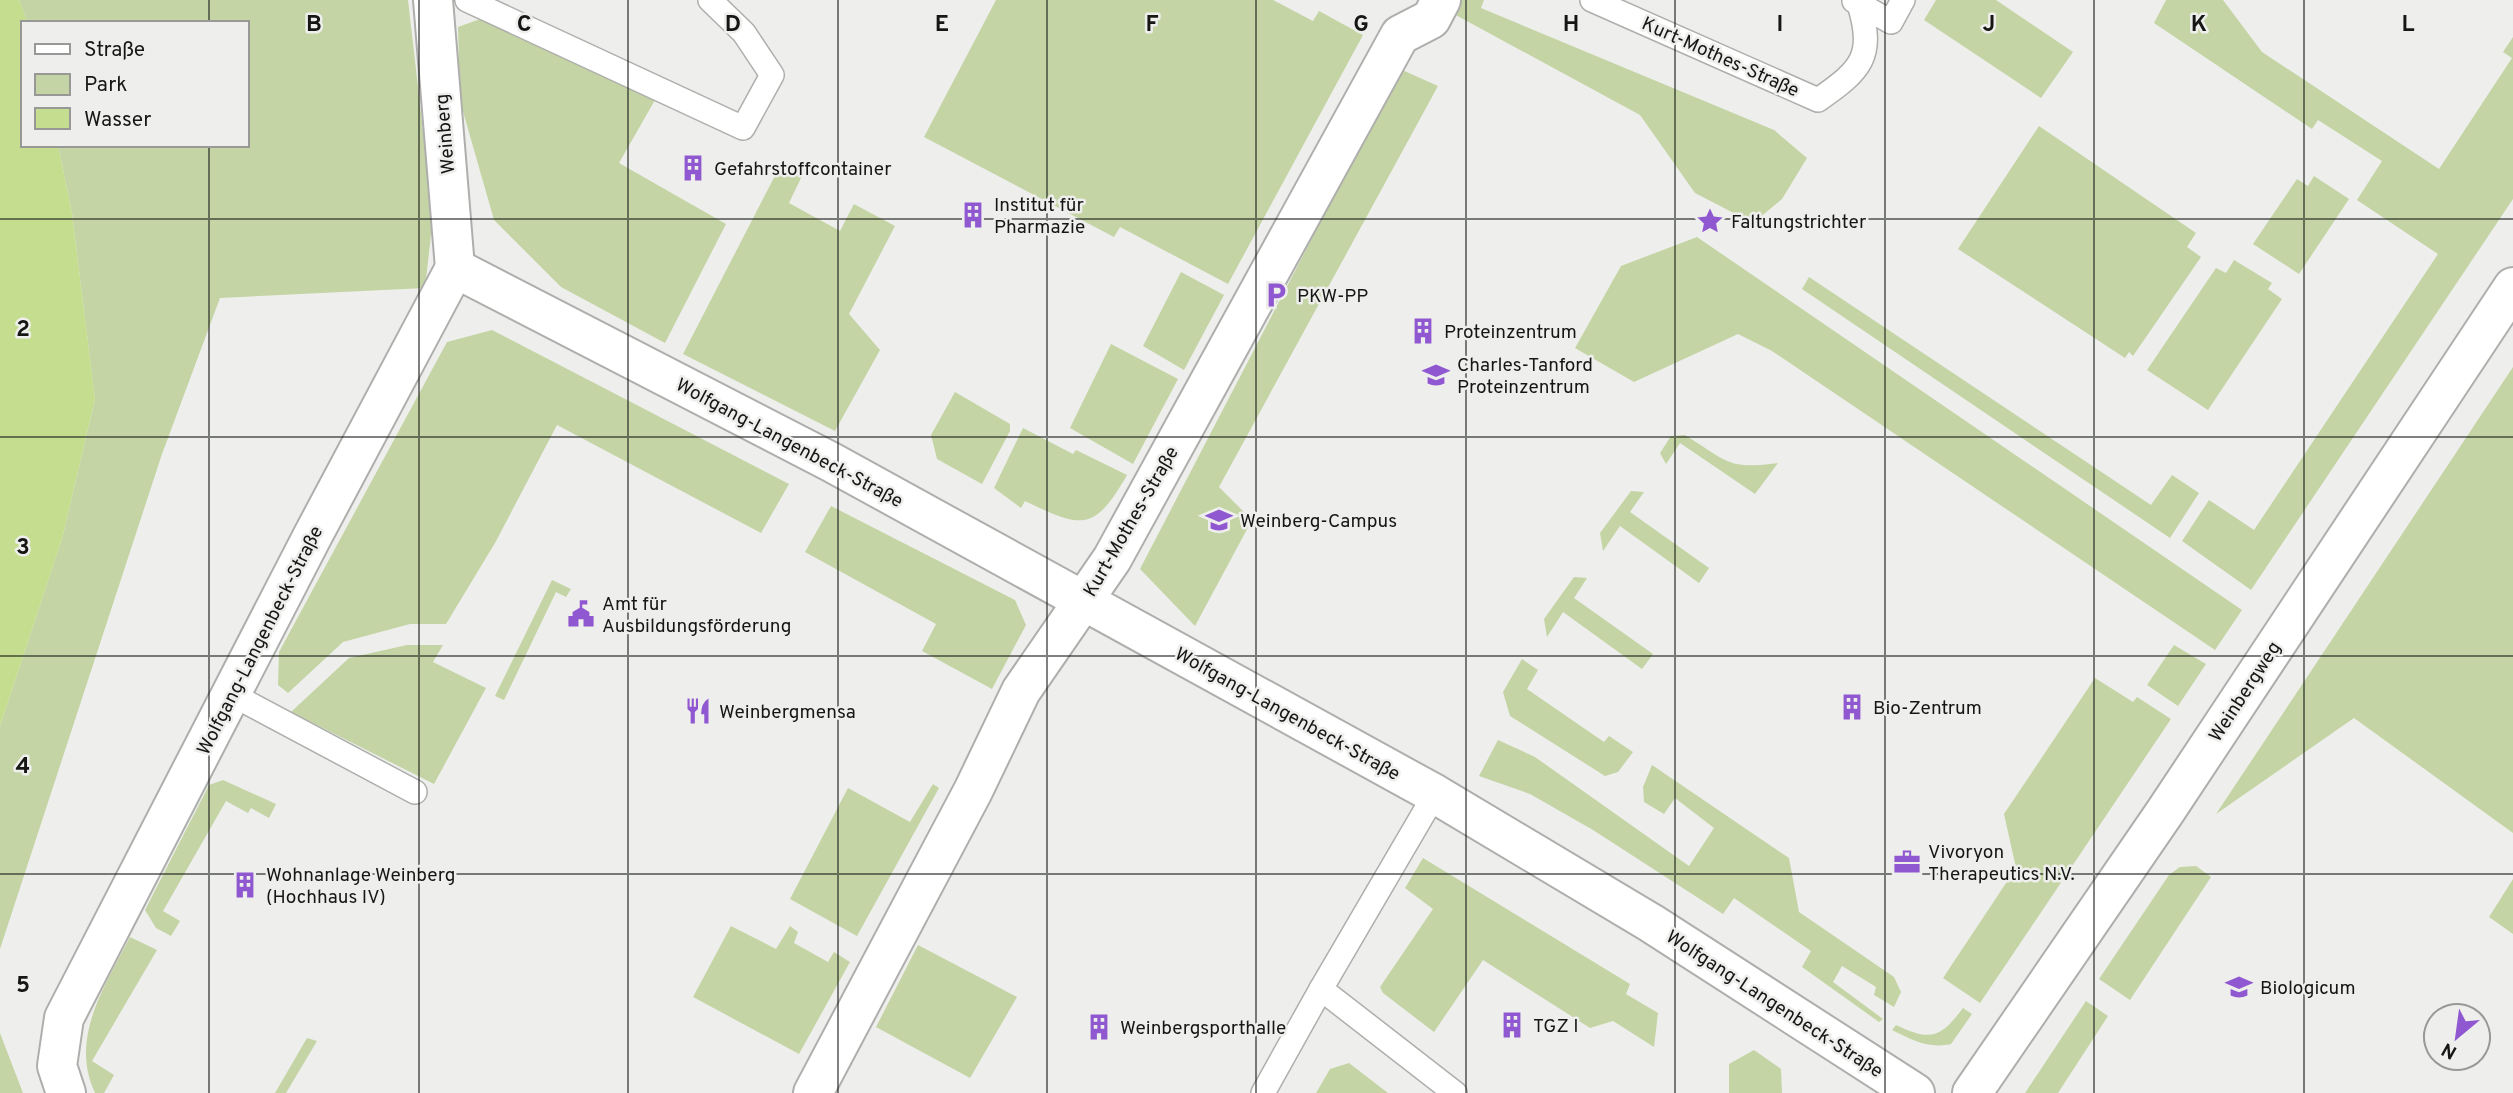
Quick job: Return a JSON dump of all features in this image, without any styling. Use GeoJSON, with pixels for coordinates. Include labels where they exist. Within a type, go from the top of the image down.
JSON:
{"type":"FeatureCollection","features":[{"type":"Feature","properties":{"kind":"street","name":"Weinberg"},"geometry":{"type":"LineString","coordinates":[[433,0],[455,268]]}},
{"type":"Feature","properties":{"kind":"street","name":"Kurt-Mothes-Straße"},"geometry":{"type":"LineString","coordinates":[[813,1093],[973,791],[1021,691],[1112,559],[1400,35],[1432,19],[1441,0]]}},
{"type":"Feature","properties":{"kind":"street","name":"Wolfgang-Langenbeck-Straße"},"geometry":{"type":"LineString","coordinates":[[66,1093],[57,1066],[64,1018],[455,268],[831,462],[1435,794],[1651,923],[1915,1093]]}},
{"type":"Feature","properties":{"kind":"street","name":"Weinbergweg"},"geometry":{"type":"LineString","coordinates":[[1972,1093],[2165,812],[2513,287]]}},
{"type":"Feature","properties":{"kind":"lane"},"geometry":{"type":"LineString","coordinates":[[467,0],[743,128],[772,75],[744,33],[710,0]]}},
{"type":"Feature","properties":{"kind":"lane","name":"Kurt-Mothes-Straße"},"geometry":{"type":"LineString","coordinates":[[1592,0],[1818,100],[1845,81],[1865,55],[1867,31],[1855,2]]}},
{"type":"Feature","properties":{"kind":"lane","name":"Kurt-Mothes-Straße"},"geometry":{"type":"LineString","coordinates":[[1855,2],[1891,22],[1903,0]]}},
{"type":"Feature","properties":{"kind":"lane"},"geometry":{"type":"LineString","coordinates":[[231,694],[415,792]]}},
{"type":"Feature","properties":{"kind":"lane"},"geometry":{"type":"LineString","coordinates":[[1263,1093],[1435,794]]}},
{"type":"Feature","properties":{"kind":"lane"},"geometry":{"type":"LineString","coordinates":[[1321,989],[1455,1093]]}},
{"type":"Feature","properties":{"kind":"green space"},"geometry":{"type":"Polygon","coordinates":[[[19,0],[408,0],[433,217],[425,288],[220,298],[162,454],[0,949],[0,726],[62,539],[95,399],[72,213],[58,147],[248,147],[248,21],[27,21],[19,0]]]}},
{"type":"Feature","properties":{"kind":"green space"},"geometry":{"type":"Polygon","coordinates":[[[996,0],[1273,0],[1313,21],[1319,11],[1363,35],[1228,284],[1120,227],[1114,237],[924,137],[996,0]]]}},
{"type":"Feature","properties":{"kind":"green space"},"geometry":{"type":"Polygon","coordinates":[[[1457,0],[1484,0],[1481,8],[1774,130],[1807,158],[1782,199],[1753,223],[1695,193],[1640,115],[1452,13],[1457,0]]]}},
{"type":"Feature","properties":{"kind":"green space"},"geometry":{"type":"Polygon","coordinates":[[[1936,0],[1996,0],[2073,52],[2041,98],[1924,20],[1936,0]]]}},
{"type":"Feature","properties":{"kind":"green space"},"geometry":{"type":"Polygon","coordinates":[[[2166,0],[2223,0],[2262,52],[2439,169],[2512,58],[2503,52],[2513,37],[2513,199],[2251,590],[2182,541],[2209,500],[2254,530],[2438,254],[2357,200],[2382,161],[2318,120],[2312,129],[2154,23],[2166,0]]]}},
{"type":"Feature","properties":{"kind":"green space"},"geometry":{"type":"Polygon","coordinates":[[[483,18],[655,100],[619,163],[726,224],[665,343],[561,287],[494,220],[460,101],[458,27],[483,18]]]}},
{"type":"Feature","properties":{"kind":"green space"},"geometry":{"type":"Polygon","coordinates":[[[1400,69],[1438,86],[1219,487],[1252,520],[1195,626],[1140,569],[1400,69]]]}},
{"type":"Feature","properties":{"kind":"green space"},"geometry":{"type":"Polygon","coordinates":[[[2039,126],[2196,233],[2187,247],[2201,257],[2133,356],[2129,352],[2125,358],[1958,249],[2039,126]]]}},
{"type":"Feature","properties":{"kind":"green space"},"geometry":{"type":"Polygon","coordinates":[[[781,164],[802,176],[789,203],[840,231],[854,204],[895,226],[849,314],[880,350],[835,431],[683,354],[781,164]]]}},
{"type":"Feature","properties":{"kind":"green space"},"geometry":{"type":"Polygon","coordinates":[[[2314,176],[2349,199],[2299,274],[2253,244],[2297,179],[2308,186],[2314,176]]]}},
{"type":"Feature","properties":{"kind":"green space"},"geometry":{"type":"Polygon","coordinates":[[[1697,237],[2242,610],[2215,650],[1772,351],[1738,334],[1634,382],[1575,348],[1621,266],[1697,237]]]}},
{"type":"Feature","properties":{"kind":"green space"},"geometry":{"type":"Polygon","coordinates":[[[2234,260],[2272,283],[2268,289],[2282,299],[2208,410],[2147,370],[2216,268],[2226,273],[2234,260]]]}},
{"type":"Feature","properties":{"kind":"green space"},"geometry":{"type":"Polygon","coordinates":[[[1181,272],[1224,295],[1184,370],[1143,346],[1181,272]]]}},
{"type":"Feature","properties":{"kind":"green space"},"geometry":{"type":"Polygon","coordinates":[[[1809,277],[2151,505],[2172,475],[2199,493],[2170,538],[1802,289],[1809,277]]]}},
{"type":"Feature","properties":{"kind":"green space"},"geometry":{"type":"Polygon","coordinates":[[[492,330],[789,484],[761,533],[557,425],[495,543],[446,624],[410,624],[343,642],[288,693],[278,685],[279,652],[447,342],[492,330]]]}},
{"type":"Feature","properties":{"kind":"green space"},"geometry":{"type":"Polygon","coordinates":[[[1111,344],[1178,379],[1133,464],[1070,428],[1111,344]]]}},
{"type":"Feature","properties":{"kind":"green space"},"geometry":{"type":"Polygon","coordinates":[[[2513,367],[2513,833],[2354,718],[2216,814],[2513,367]]]}},
{"type":"Feature","properties":{"kind":"green space"},"geometry":{"type":"Polygon","coordinates":[[[955,392],[1010,424],[1010,431],[982,484],[937,459],[931,435],[955,392]]]}},
{"type":"Feature","properties":{"kind":"green space"},"geometry":{"type":"Polygon","coordinates":[[[1023,428],[1073,454],[1076,450],[1127,475],[1105,507],[1085,520],[1060,516],[1025,501],[1021,508],[994,488],[1023,428]]]}},
{"type":"Feature","properties":{"kind":"green space"},"geometry":{"type":"Polygon","coordinates":[[[1685,435],[1719,457],[1737,464],[1778,463],[1755,494],[1680,443],[1666,464],[1660,453],[1671,436],[1685,435]]]}},
{"type":"Feature","properties":{"kind":"green space"},"geometry":{"type":"Polygon","coordinates":[[[1631,491],[1644,492],[1630,512],[1709,568],[1699,583],[1620,526],[1603,551],[1600,533],[1631,491]]]}},
{"type":"Feature","properties":{"kind":"green space"},"geometry":{"type":"Polygon","coordinates":[[[831,506],[1015,600],[1026,625],[992,689],[922,651],[936,624],[805,552],[831,506]]]}},
{"type":"Feature","properties":{"kind":"green space"},"geometry":{"type":"Polygon","coordinates":[[[1574,577],[1587,578],[1574,598],[1653,654],[1642,669],[1563,612],[1547,637],[1544,619],[1574,577]]]}},
{"type":"Feature","properties":{"kind":"green space"},"geometry":{"type":"Polygon","coordinates":[[[552,580],[571,589],[566,597],[556,592],[504,700],[495,696],[552,580]]]}},
{"type":"Feature","properties":{"kind":"green space"},"geometry":{"type":"Polygon","coordinates":[[[407,645],[443,645],[433,662],[486,688],[434,784],[291,712],[349,658],[407,645]]]}},
{"type":"Feature","properties":{"kind":"green space"},"geometry":{"type":"Polygon","coordinates":[[[2174,645],[2206,664],[2178,706],[2147,685],[2174,645]]]}},
{"type":"Feature","properties":{"kind":"green space"},"geometry":{"type":"Polygon","coordinates":[[[1522,659],[1538,670],[1527,689],[1604,742],[1609,736],[1633,752],[1618,772],[1605,776],[1510,716],[1503,692],[1522,659]]]}},
{"type":"Feature","properties":{"kind":"green space"},"geometry":{"type":"Polygon","coordinates":[[[2095,678],[2133,702],[2137,697],[2171,719],[1980,1003],[1943,978],[2016,868],[2004,814],[2095,678]]]}},
{"type":"Feature","properties":{"kind":"green space"},"geometry":{"type":"Polygon","coordinates":[[[1498,740],[1535,757],[1689,866],[1714,828],[1675,798],[1664,814],[1644,802],[1643,787],[1652,765],[1789,858],[1799,912],[1894,977],[1901,992],[1894,1007],[1874,995],[1876,987],[1842,966],[1833,982],[1883,1019],[1879,1022],[1802,967],[1811,951],[1734,898],[1723,914],[1593,830],[1530,794],[1479,776],[1498,740]]]}},
{"type":"Feature","properties":{"kind":"green space"},"geometry":{"type":"Polygon","coordinates":[[[223,780],[276,804],[269,818],[251,808],[248,813],[226,801],[163,911],[180,921],[171,936],[156,928],[145,910],[209,785],[223,780]]]}},
{"type":"Feature","properties":{"kind":"green space"},"geometry":{"type":"Polygon","coordinates":[[[933,784],[939,788],[857,936],[790,899],[848,788],[910,822],[933,784]]]}},
{"type":"Feature","properties":{"kind":"green space"},"geometry":{"type":"Polygon","coordinates":[[[1423,858],[1630,984],[1626,994],[1658,1013],[1654,1047],[1613,1021],[1590,1028],[1483,960],[1434,1032],[1383,993],[1380,987],[1433,909],[1405,888],[1423,858]]]}},
{"type":"Feature","properties":{"kind":"green space"},"geometry":{"type":"Polygon","coordinates":[[[2196,866],[2211,877],[2130,1000],[2099,979],[2169,875],[2180,867],[2196,866]]]}},
{"type":"Feature","properties":{"kind":"green space"},"geometry":{"type":"Polygon","coordinates":[[[2513,879],[2513,934],[2489,917],[2513,879]]]}},
{"type":"Feature","properties":{"kind":"green space"},"geometry":{"type":"Polygon","coordinates":[[[731,926],[776,949],[790,926],[798,932],[794,943],[828,962],[834,952],[850,962],[799,1054],[693,997],[731,926]]]}},
{"type":"Feature","properties":{"kind":"green space"},"geometry":{"type":"Polygon","coordinates":[[[130,937],[157,950],[92,1061],[114,1075],[104,1093],[95,1093],[88,1073],[88,1032],[101,993],[130,937]]]}},
{"type":"Feature","properties":{"kind":"green space"},"geometry":{"type":"Polygon","coordinates":[[[918,945],[1017,997],[970,1078],[876,1027],[918,945]]]}},
{"type":"Feature","properties":{"kind":"green space"},"geometry":{"type":"Polygon","coordinates":[[[2086,1001],[2108,1016],[2058,1093],[2025,1093],[2086,1001]]]}},
{"type":"Feature","properties":{"kind":"green space"},"geometry":{"type":"Polygon","coordinates":[[[1963,1008],[1972,1014],[1951,1044],[1928,1044],[1892,1030],[1896,1025],[1926,1035],[1934,1034],[1948,1026],[1963,1008]]]}},
{"type":"Feature","properties":{"kind":"green space"},"geometry":{"type":"Polygon","coordinates":[[[0,1033],[23,1093],[0,1093],[0,1033]]]}},
{"type":"Feature","properties":{"kind":"green space"},"geometry":{"type":"Polygon","coordinates":[[[307,1038],[317,1041],[286,1093],[275,1093],[307,1038]]]}},
{"type":"Feature","properties":{"kind":"green space"},"geometry":{"type":"Polygon","coordinates":[[[1754,1050],[1781,1069],[1782,1093],[1729,1093],[1729,1064],[1754,1050]]]}},
{"type":"Feature","properties":{"kind":"green space"},"geometry":{"type":"Polygon","coordinates":[[[1349,1063],[1388,1093],[1316,1093],[1330,1069],[1349,1063]]]}},
{"type":"Feature","properties":{"kind":"water"},"geometry":{"type":"Polygon","coordinates":[[[0,0],[19,0],[27,21],[21,21],[21,147],[58,147],[72,213],[95,399],[62,539],[0,726],[0,0]]]}},
{"type":"Feature","properties":{"kind":"place","name":"Gefahrstoffcontainer"},"geometry":{"type":"Point","coordinates":[693,168]}},
{"type":"Feature","properties":{"kind":"place","name":"Institut für Pharmazie"},"geometry":{"type":"Point","coordinates":[973,215]}},
{"type":"Feature","properties":{"kind":"place","name":"Faltungstrichter"},"geometry":{"type":"Point","coordinates":[1710,221]}},
{"type":"Feature","properties":{"kind":"place","name":"PKW-PP"},"geometry":{"type":"Point","coordinates":[1276,295]}},
{"type":"Feature","properties":{"kind":"place","name":"Proteinzentrum"},"geometry":{"type":"Point","coordinates":[1423,331]}},
{"type":"Feature","properties":{"kind":"place","name":"Charles-Tanford Proteinzentrum"},"geometry":{"type":"Point","coordinates":[1436,375]}},
{"type":"Feature","properties":{"kind":"place","name":"Weinberg-Campus"},"geometry":{"type":"Point","coordinates":[1219,520]}},
{"type":"Feature","properties":{"kind":"place","name":"Amt für Ausbildungsförderung"},"geometry":{"type":"Point","coordinates":[581,614]}},
{"type":"Feature","properties":{"kind":"place","name":"Bio-Zentrum"},"geometry":{"type":"Point","coordinates":[1852,707]}},
{"type":"Feature","properties":{"kind":"place","name":"Weinbergmensa"},"geometry":{"type":"Point","coordinates":[698,711]}},
{"type":"Feature","properties":{"kind":"place","name":"Vivoryon Therapeutics N.V."},"geometry":{"type":"Point","coordinates":[1907,862]}},
{"type":"Feature","properties":{"kind":"place","name":"Wohnanlage Weinberg (Hochhaus IV)"},"geometry":{"type":"Point","coordinates":[245,885]}},
{"type":"Feature","properties":{"kind":"place","name":"Biologicum"},"geometry":{"type":"Point","coordinates":[2239,987]}},
{"type":"Feature","properties":{"kind":"place","name":"TGZ I"},"geometry":{"type":"Point","coordinates":[1512,1025]}},
{"type":"Feature","properties":{"kind":"place","name":"Weinbergsporthalle"},"geometry":{"type":"Point","coordinates":[1099,1027]}}]}
